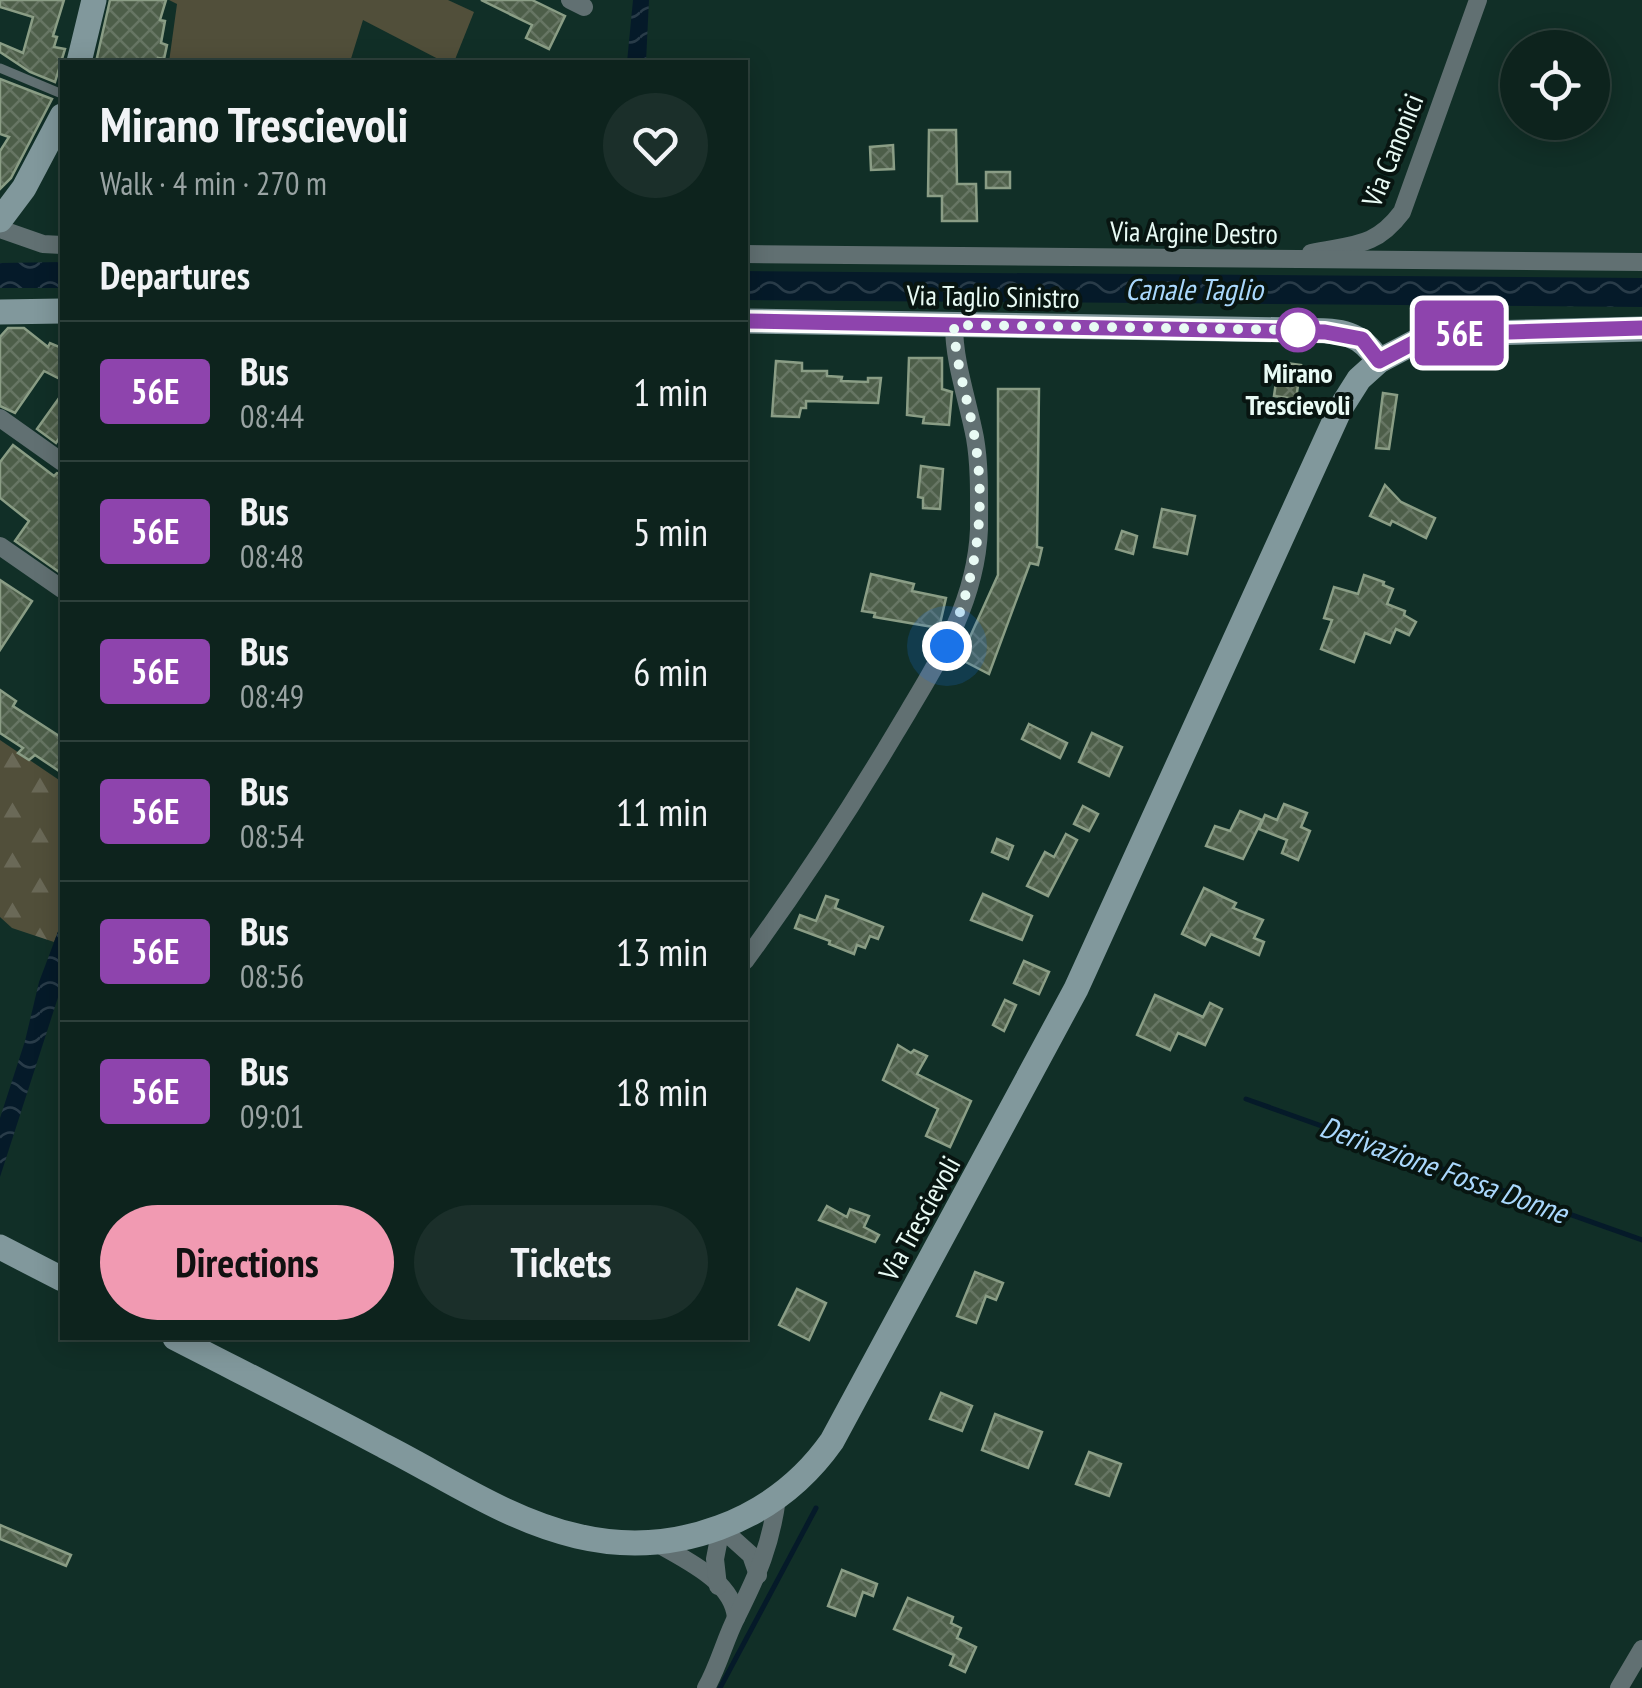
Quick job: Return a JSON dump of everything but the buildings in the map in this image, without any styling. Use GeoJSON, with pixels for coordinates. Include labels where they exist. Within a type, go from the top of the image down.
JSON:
{"type":"FeatureCollection","features":[{"type":"Feature","properties":{"kind":"main road"},"geometry":{"type":"LineString","coordinates":[[79,60],[94,0]]}},
{"type":"Feature","properties":{"kind":"main road"},"geometry":{"type":"LineString","coordinates":[[0,220],[24,188],[60,120]]}},
{"type":"Feature","properties":{"kind":"main road"},"geometry":{"type":"LineString","coordinates":[[5,308],[60,312]]}},
{"type":"Feature","properties":{"kind":"main road","name":"Via Taglio Sinistro"},"geometry":{"type":"LineString","coordinates":[[748,321],[1325,332],[1362,339],[1379,361]]}},
{"type":"Feature","properties":{"kind":"main road"},"geometry":{"type":"LineString","coordinates":[[1379,361],[1419,340],[1443,334],[1642,328]]}},
{"type":"Feature","properties":{"kind":"main road","name":"Via Trescievoli"},"geometry":{"type":"LineString","coordinates":[[179,1340],[490,1503],[578,1536],[655,1542],[721,1528],[754,1513],[803,1478],[832,1441],[1044,1052],[1128,880],[1319,448],[1359,379],[1379,361]]}},
{"type":"Feature","properties":{"kind":"main road"},"geometry":{"type":"LineString","coordinates":[[0,1247],[60,1279]]}},
{"type":"Feature","properties":{"kind":"street","name":"Via Canonici"},"geometry":{"type":"LineString","coordinates":[[1301,261],[1310,253],[1376,239],[1388,231],[1402,212],[1478,0]]}},
{"type":"Feature","properties":{"kind":"street"},"geometry":{"type":"LineString","coordinates":[[0,229],[44,244],[60,245]]}},
{"type":"Feature","properties":{"kind":"street","name":"Via Argine Destro"},"geometry":{"type":"LineString","coordinates":[[748,254],[1642,262]]}},
{"type":"Feature","properties":{"kind":"street"},"geometry":{"type":"LineString","coordinates":[[748,957],[793,895],[878,762],[947,646],[970,589],[977,558],[979,488],[976,444],[954,325]]}},
{"type":"Feature","properties":{"kind":"street"},"geometry":{"type":"LineString","coordinates":[[0,418],[60,461]]}},
{"type":"Feature","properties":{"kind":"street"},"geometry":{"type":"LineString","coordinates":[[1,548],[60,588]]}},
{"type":"Feature","properties":{"kind":"street"},"geometry":{"type":"LineString","coordinates":[[706,1688],[758,1576],[774,1524],[777,1498]]}},
{"type":"Feature","properties":{"kind":"street"},"geometry":{"type":"LineString","coordinates":[[721,1528],[752,1556],[758,1576]]}},
{"type":"Feature","properties":{"kind":"street"},"geometry":{"type":"LineString","coordinates":[[718,1586],[715,1560],[721,1528]]}},
{"type":"Feature","properties":{"kind":"street"},"geometry":{"type":"LineString","coordinates":[[655,1542],[709,1576],[733,1602],[736,1618]]}},
{"type":"Feature","properties":{"kind":"street"},"geometry":{"type":"LineString","coordinates":[[1619,1688],[1642,1648]]}},
{"type":"Feature","properties":{"kind":"lane"},"geometry":{"type":"LineString","coordinates":[[0,68],[60,93]]}},
{"type":"Feature","properties":{"kind":"green space"},"geometry":{"type":"Polygon","coordinates":[[[169,0],[448,0],[474,12],[455,60],[440,60],[363,20],[351,60],[169,60],[177,4],[169,0]]]}},
{"type":"Feature","properties":{"kind":"green space"},"geometry":{"type":"Polygon","coordinates":[[[0,740],[60,781],[60,926],[54,942],[12,928],[0,917],[0,740]]]}},
{"type":"Feature","properties":{"kind":"water"},"geometry":{"type":"Polygon","coordinates":[[[633,0],[649,0],[646,60],[627,60],[633,0]]]}},
{"type":"Feature","properties":{"kind":"water"},"geometry":{"type":"Polygon","coordinates":[[[60,262],[60,288],[0,288],[0,263],[60,262]]]}},
{"type":"Feature","properties":{"kind":"water","name":"Canale Taglio"},"geometry":{"type":"Polygon","coordinates":[[[748,271],[1642,278],[1642,307],[748,300],[748,271]]]}},
{"type":"Feature","properties":{"kind":"water"},"geometry":{"type":"Polygon","coordinates":[[[60,926],[60,991],[0,1177],[0,1118],[39,982],[60,926]]]}},
{"type":"Feature","properties":{"kind":"waterway","name":"Derivazione Fossa Donne"},"geometry":{"type":"LineString","coordinates":[[1246,1099],[1642,1240]]}},
{"type":"Feature","properties":{"kind":"waterway","name":"Derivazione Fossa Donne"},"geometry":{"type":"LineString","coordinates":[[720,1688],[816,1508]]}},
{"type":"Feature","properties":{"kind":"bus line","name":"56E"},"geometry":{"type":"LineString","coordinates":[[748,321],[1342,333],[1362,339],[1379,361],[1419,340],[1443,334],[1642,328]]}},
{"type":"Feature","properties":{"kind":"place","name":"Mirano Trescievoli"},"geometry":{"type":"Point","coordinates":[1298,330]}},
{"type":"Feature","properties":{"kind":"route"},"geometry":{"type":"LineString","coordinates":[[947,646],[970,589],[977,558],[979,488],[976,444],[954,325],[1298,330]]}}]}
